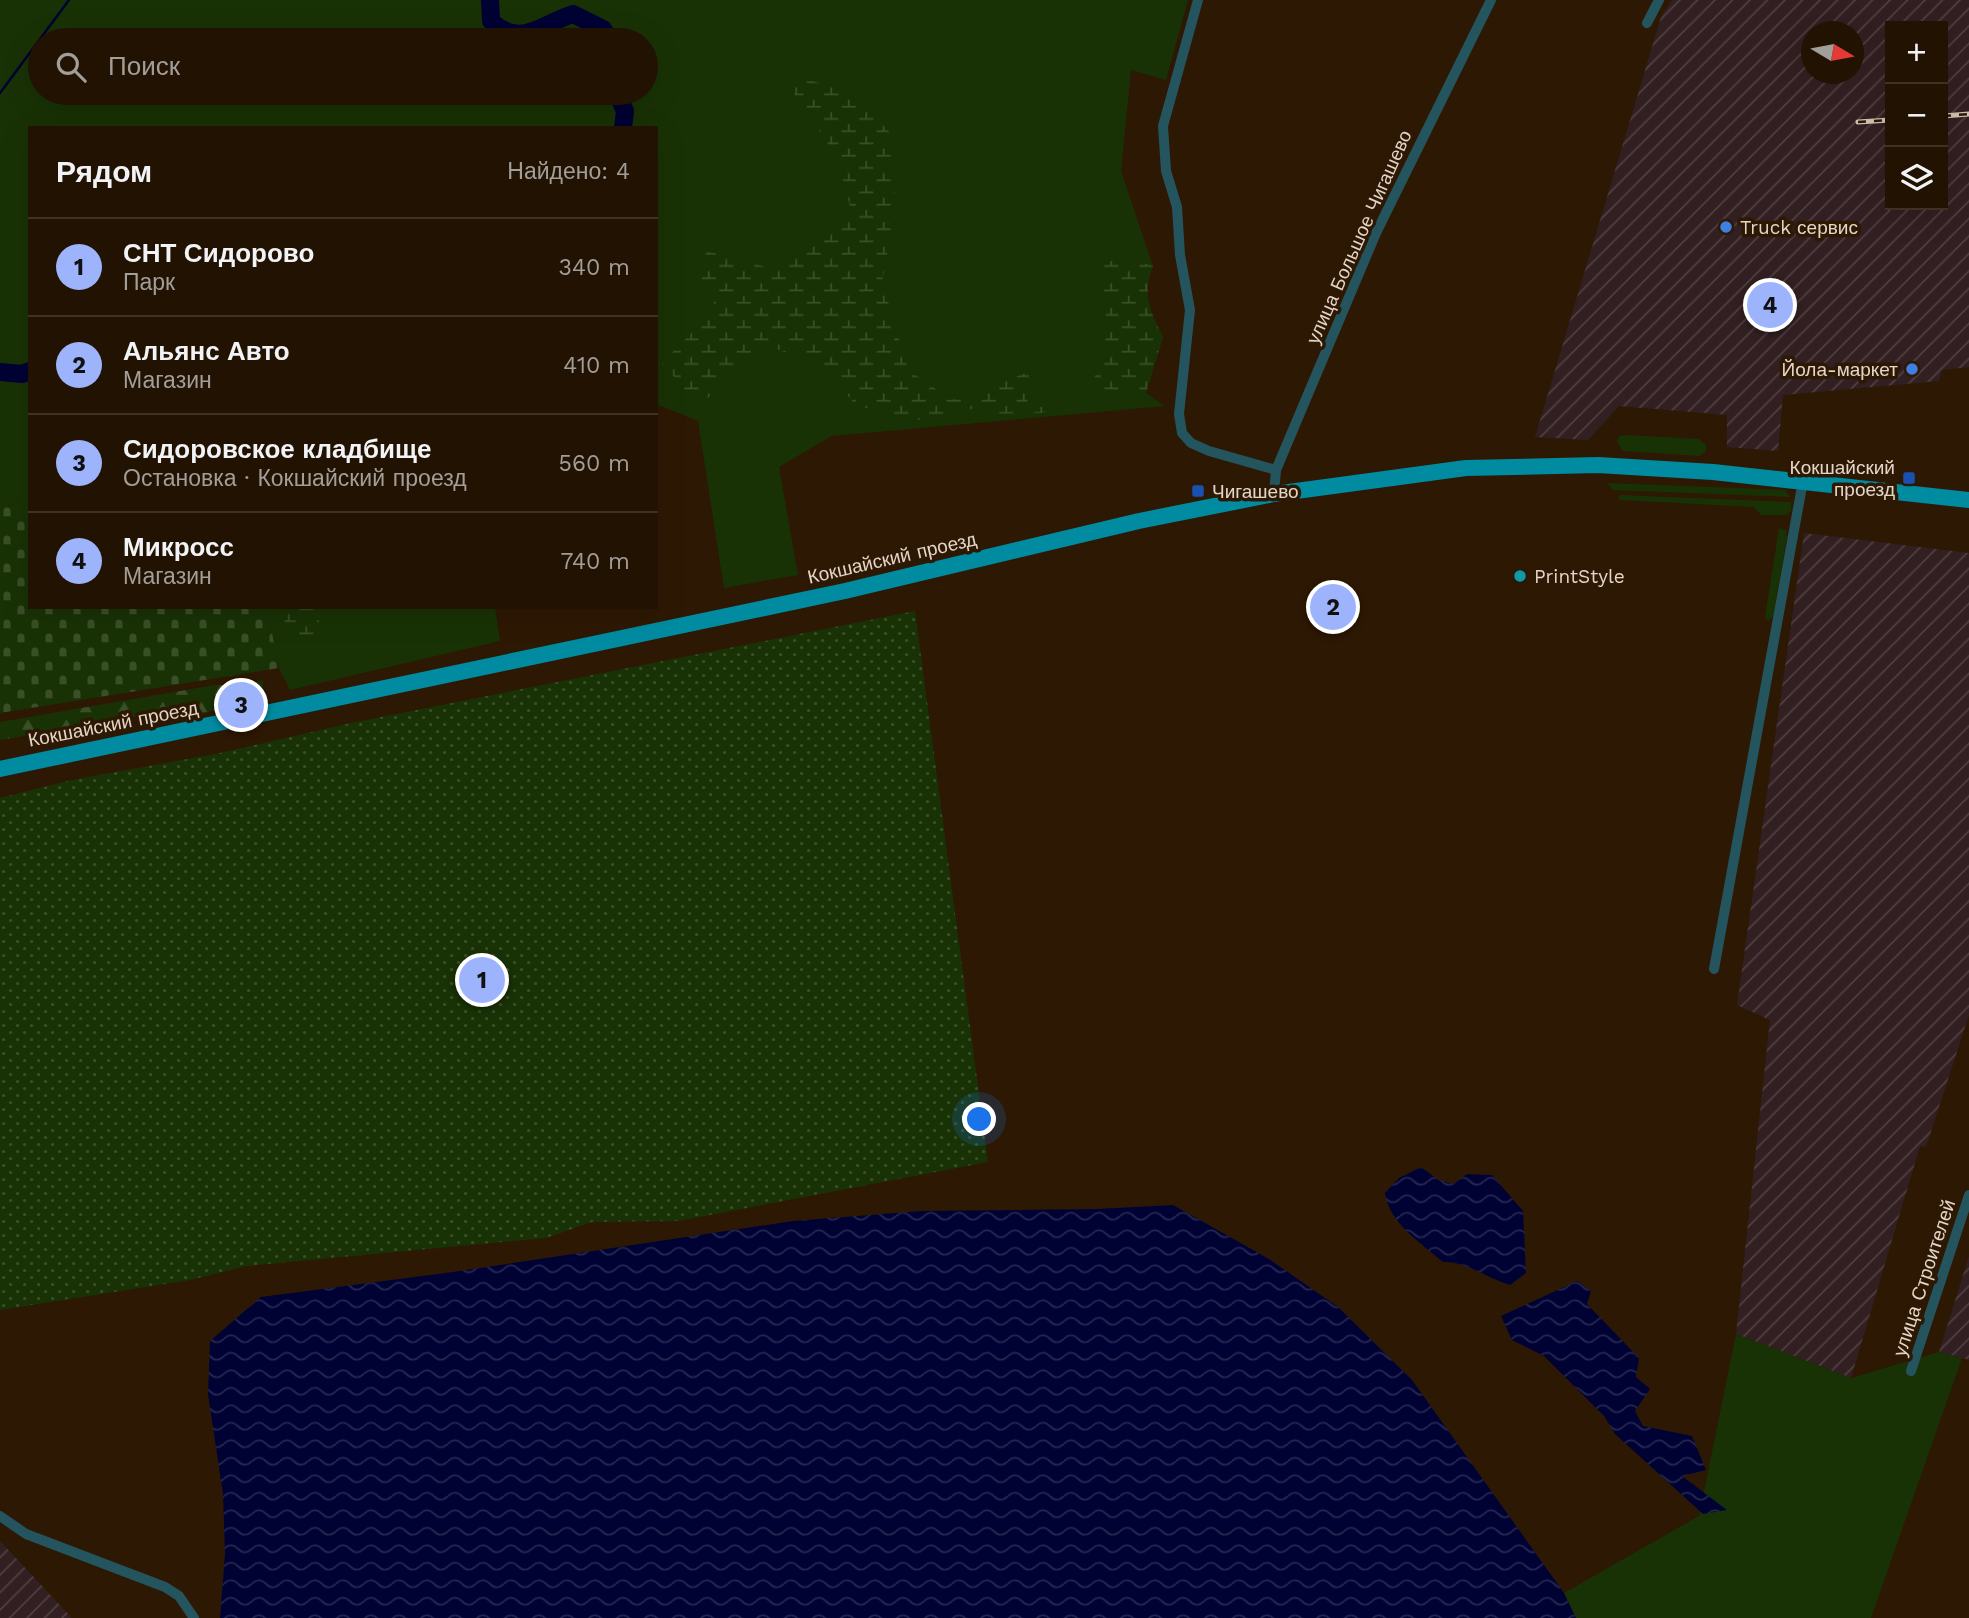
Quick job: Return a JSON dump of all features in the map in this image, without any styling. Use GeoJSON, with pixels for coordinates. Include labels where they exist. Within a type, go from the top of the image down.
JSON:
{"type":"FeatureCollection","features":[{"type":"Feature","properties":{"kind":"main road","name":"Кокшайский проезд"},"geometry":{"type":"LineString","coordinates":[[0,769],[845,592],[1139,521],[1274,494],[1466,468],[1598,465],[1803,481],[1969,500]]}},
{"type":"Feature","properties":{"kind":"street"},"geometry":{"type":"LineString","coordinates":[[1198,0],[1163,126],[1166,171],[1177,207],[1180,255],[1190,310],[1180,395],[1182,433],[1191,443],[1209,451],[1276,470]]}},
{"type":"Feature","properties":{"kind":"street","name":"улица Большое Чигашево"},"geometry":{"type":"LineString","coordinates":[[1274,494],[1276,470],[1376,233],[1491,0]]}},
{"type":"Feature","properties":{"kind":"street"},"geometry":{"type":"LineString","coordinates":[[1647,23],[1659,0]]}},
{"type":"Feature","properties":{"kind":"street"},"geometry":{"type":"LineString","coordinates":[[1714,969],[1803,481]]}},
{"type":"Feature","properties":{"kind":"street","name":"улица Строителей"},"geometry":{"type":"LineString","coordinates":[[1911,1371],[1969,1195]]}},
{"type":"Feature","properties":{"kind":"street"},"geometry":{"type":"LineString","coordinates":[[0,1516],[26,1534],[165,1587],[179,1596],[194,1618]]}},
{"type":"Feature","properties":{"kind":"shaded area"},"geometry":{"type":"Polygon","coordinates":[[[1672,0],[1969,0],[1969,367],[1942,370],[1939,381],[1783,395],[1778,451],[1727,447],[1727,415],[1619,406],[1588,440],[1535,437],[1661,17],[1672,0]]]}},
{"type":"Feature","properties":{"kind":"shaded area"},"geometry":{"type":"Polygon","coordinates":[[[1804,533],[1969,553],[1969,1015],[1926,1147],[1920,1146],[1851,1378],[1736,1334],[1770,1020],[1737,1005],[1804,533]]]}},
{"type":"Feature","properties":{"kind":"shaded area"},"geometry":{"type":"Polygon","coordinates":[[[1969,1256],[1969,1360],[1939,1352],[1969,1256]]]}},
{"type":"Feature","properties":{"kind":"shaded area"},"geometry":{"type":"Polygon","coordinates":[[[0,1541],[72,1618],[0,1618],[0,1541]]]}},
{"type":"Feature","properties":{"kind":"green space"},"geometry":{"type":"Polygon","coordinates":[[[0,0],[1188,0],[1166,80],[1131,70],[1121,171],[1153,266],[1146,284],[1148,309],[1163,337],[1146,393],[1165,406],[832,436],[779,467],[798,575],[724,588],[698,421],[658,405],[658,126],[28,126],[28,502],[0,506],[0,0]]]}},
{"type":"Feature","properties":{"kind":"green space"},"geometry":{"type":"Polygon","coordinates":[[[778,70],[856,95],[891,134],[896,209],[882,281],[908,370],[952,400],[1029,372],[1027,407],[1069,407],[1041,413],[993,414],[967,408],[919,420],[856,406],[826,367],[765,345],[707,399],[686,391],[662,363],[714,310],[713,290],[695,272],[707,252],[736,256],[767,268],[796,258],[851,210],[837,157],[778,70]]]}},
{"type":"Feature","properties":{"kind":"green space"},"geometry":{"type":"Polygon","coordinates":[[[1120,256],[1153,266],[1148,285],[1149,302],[1163,337],[1146,393],[1090,388],[1105,353],[1106,307],[1099,268],[1120,256]]]}},
{"type":"Feature","properties":{"kind":"green space"},"geometry":{"type":"Polygon","coordinates":[[[1619,436],[1699,439],[1706,445],[1706,451],[1699,456],[1623,451],[1617,441],[1619,436]]]}},
{"type":"Feature","properties":{"kind":"green space"},"geometry":{"type":"Polygon","coordinates":[[[1607,483],[1785,490],[1790,497],[1613,490],[1607,483]]]}},
{"type":"Feature","properties":{"kind":"green space"},"geometry":{"type":"Polygon","coordinates":[[[1619,495],[1791,502],[1791,511],[1787,515],[1761,515],[1754,507],[1619,500],[1619,495]]]}},
{"type":"Feature","properties":{"kind":"green space"},"geometry":{"type":"Polygon","coordinates":[[[28,502],[28,609],[267,609],[279,668],[0,713],[0,506],[28,502]]]}},
{"type":"Feature","properties":{"kind":"green space"},"geometry":{"type":"Polygon","coordinates":[[[1779,528],[1786,530],[1787,537],[1773,616],[1768,621],[1765,617],[1779,528]]]}},
{"type":"Feature","properties":{"kind":"green space"},"geometry":{"type":"Polygon","coordinates":[[[267,609],[495,609],[500,641],[290,690],[279,668],[267,609]]]}},
{"type":"Feature","properties":{"kind":"green space"},"geometry":{"type":"Polygon","coordinates":[[[279,609],[316,609],[322,636],[294,641],[279,609]]]}},
{"type":"Feature","properties":{"kind":"green space"},"geometry":{"type":"Polygon","coordinates":[[[915,611],[988,1162],[678,1221],[592,1222],[546,1238],[247,1266],[190,1280],[0,1310],[0,798],[72,780],[220,753],[351,723],[915,611]]]}},
{"type":"Feature","properties":{"kind":"green space"},"geometry":{"type":"Polygon","coordinates":[[[263,680],[263,691],[247,697],[224,700],[215,710],[201,714],[164,714],[145,722],[142,716],[0,740],[0,722],[215,685],[248,685],[263,680]]]}},
{"type":"Feature","properties":{"kind":"green space"},"geometry":{"type":"Polygon","coordinates":[[[1736,1334],[1851,1378],[1939,1352],[1962,1358],[1871,1618],[1576,1618],[1564,1593],[1699,1516],[1736,1334]]]}},
{"type":"Feature","properties":{"kind":"water"},"geometry":{"type":"Polygon","coordinates":[[[1421,1167],[1437,1179],[1453,1184],[1467,1174],[1492,1175],[1523,1211],[1526,1273],[1510,1285],[1468,1267],[1443,1262],[1407,1232],[1393,1214],[1385,1193],[1399,1178],[1421,1167]]]}},
{"type":"Feature","properties":{"kind":"water"},"geometry":{"type":"Polygon","coordinates":[[[1173,1205],[1269,1259],[1338,1307],[1412,1380],[1564,1593],[1576,1618],[220,1618],[225,1554],[223,1494],[208,1394],[210,1341],[261,1297],[453,1272],[793,1221],[921,1211],[1097,1209],[1173,1205]]]}},
{"type":"Feature","properties":{"kind":"water"},"geometry":{"type":"Polygon","coordinates":[[[1577,1281],[1591,1291],[1587,1304],[1639,1358],[1636,1377],[1650,1389],[1635,1411],[1643,1426],[1692,1436],[1706,1470],[1682,1476],[1727,1510],[1703,1514],[1615,1434],[1604,1416],[1544,1356],[1512,1340],[1501,1316],[1577,1281]]]}},
{"type":"Feature","properties":{"kind":"waterway"},"geometry":{"type":"LineString","coordinates":[[48,28],[69,0]]}},
{"type":"Feature","properties":{"kind":"waterway"},"geometry":{"type":"LineString","coordinates":[[490,0],[491,21],[501,28]]}},
{"type":"Feature","properties":{"kind":"waterway"},"geometry":{"type":"LineString","coordinates":[[540,28],[573,14],[601,28]]}},
{"type":"Feature","properties":{"kind":"waterway"},"geometry":{"type":"LineString","coordinates":[[0,93],[28,55]]}},
{"type":"Feature","properties":{"kind":"waterway"},"geometry":{"type":"LineString","coordinates":[[622,105],[625,111],[623,126]]}},
{"type":"Feature","properties":{"kind":"waterway"},"geometry":{"type":"LineString","coordinates":[[0,372],[22,374],[28,372]]}},
{"type":"Feature","properties":{"kind":"railway"},"geometry":{"type":"LineString","coordinates":[[1948,116],[1969,114]]}},
{"type":"Feature","properties":{"kind":"railway"},"geometry":{"type":"LineString","coordinates":[[1858,122],[1885,120]]}},
{"type":"Feature","properties":{"kind":"place","name":"Truck сервис"},"geometry":{"type":"Point","coordinates":[1726,227]}},
{"type":"Feature","properties":{"kind":"place","name":"Микросс"},"geometry":{"type":"Point","coordinates":[1770,305]}},
{"type":"Feature","properties":{"kind":"place","name":"Йола-маркет"},"geometry":{"type":"Point","coordinates":[1912,369]}},
{"type":"Feature","properties":{"kind":"place","name":"Кокшайский проезд"},"geometry":{"type":"Point","coordinates":[1909,478]}},
{"type":"Feature","properties":{"kind":"place","name":"Чигашево"},"geometry":{"type":"Point","coordinates":[1198,491]}},
{"type":"Feature","properties":{"kind":"place","name":"PrintStyle"},"geometry":{"type":"Point","coordinates":[1520,576]}},
{"type":"Feature","properties":{"kind":"place","name":"Альянс Авто"},"geometry":{"type":"Point","coordinates":[1333,607]}},
{"type":"Feature","properties":{"kind":"place","name":"Сидоровское кладбище"},"geometry":{"type":"Point","coordinates":[241,705]}},
{"type":"Feature","properties":{"kind":"place","name":"СНТ Сидорово"},"geometry":{"type":"Point","coordinates":[482,980]}}]}
